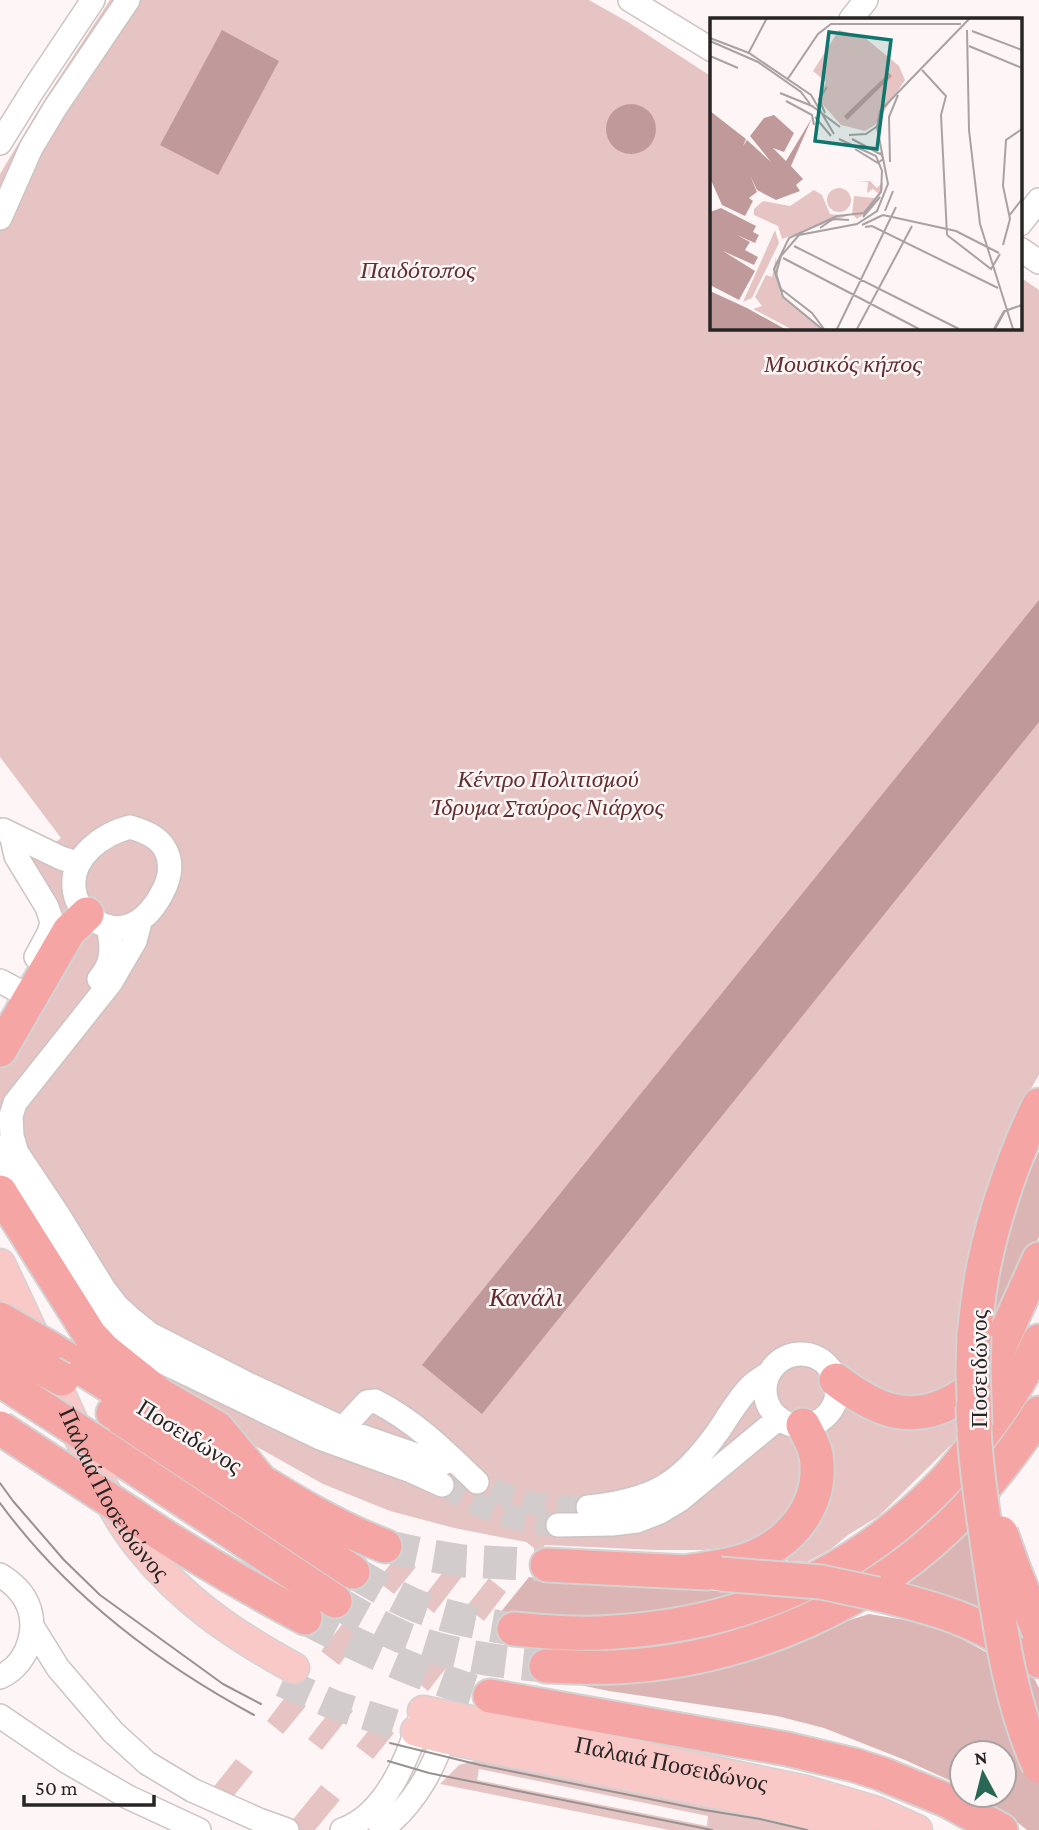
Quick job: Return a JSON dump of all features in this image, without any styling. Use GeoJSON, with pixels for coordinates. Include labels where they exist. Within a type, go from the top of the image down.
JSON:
{"type":"FeatureCollection","features":[{"type":"Feature","properties":{"kind":"highway"},"geometry":{"type":"LineString","coordinates":[[0,1051],[16,990],[69,931],[97,920]]}},
{"type":"Feature","properties":{"kind":"highway","name":"Ποσειδώνος"},"geometry":{"type":"LineString","coordinates":[[1039,1105],[1019,1153],[990,1241],[979,1293],[974,1335],[973,1406],[993,1508],[1039,1632]]}},
{"type":"Feature","properties":{"kind":"highway"},"geometry":{"type":"LineString","coordinates":[[0,1192],[90,1335],[105,1351],[160,1395],[217,1428],[260,1480]]}},
{"type":"Feature","properties":{"kind":"highway"},"geometry":{"type":"LineString","coordinates":[[836,1380],[867,1402],[890,1412],[931,1411],[963,1396],[980,1384],[1039,1259]]}},
{"type":"Feature","properties":{"kind":"highway","name":"Ποσειδώνος"},"geometry":{"type":"LineString","coordinates":[[0,1319],[334,1524],[385,1546]]}},
{"type":"Feature","properties":{"kind":"highway"},"geometry":{"type":"LineString","coordinates":[[514,1629],[614,1633],[683,1624],[717,1617],[777,1596],[840,1567],[891,1530],[942,1484],[1004,1404],[1039,1341]]}},
{"type":"Feature","properties":{"kind":"highway"},"geometry":{"type":"LineString","coordinates":[[0,1345],[62,1379],[354,1572]]}},
{"type":"Feature","properties":{"kind":"highway"},"geometry":{"type":"LineString","coordinates":[[0,1380],[335,1601]]}},
{"type":"Feature","properties":{"kind":"highway"},"geometry":{"type":"LineString","coordinates":[[973,1406],[976,1460],[1000,1629],[1015,1697],[1039,1766]]}},
{"type":"Feature","properties":{"kind":"highway"},"geometry":{"type":"LineString","coordinates":[[546,1666],[617,1667],[688,1658],[758,1639],[836,1607],[888,1576],[966,1509],[1039,1413]]}},
{"type":"Feature","properties":{"kind":"highway"},"geometry":{"type":"LineString","coordinates":[[684,1572],[741,1562],[772,1549],[791,1533],[809,1506],[816,1478],[816,1455],[812,1443],[791,1422]]}},
{"type":"Feature","properties":{"kind":"highway"},"geometry":{"type":"LineString","coordinates":[[0,1428],[171,1541],[238,1582],[305,1618]]}},
{"type":"Feature","properties":{"kind":"highway"},"geometry":{"type":"LineString","coordinates":[[547,1566],[821,1582],[909,1602],[961,1619],[1011,1643],[1039,1661]]}},
{"type":"Feature","properties":{"kind":"highway"},"geometry":{"type":"LineString","coordinates":[[490,1696],[787,1749],[854,1765],[946,1800],[1001,1830]]}},
{"type":"Feature","properties":{"kind":"main road","name":"Παλαιά Ποσειδώνος"},"geometry":{"type":"LineString","coordinates":[[0,1264],[96,1474],[137,1544],[167,1578],[205,1612],[260,1649],[288,1675],[222,1647],[196,1628],[157,1592],[122,1551],[83,1483],[0,1302]]}},
{"type":"Feature","properties":{"kind":"main road","name":"Παλαιά Ποσειδώνος"},"geometry":{"type":"LineString","coordinates":[[433,1724],[775,1805],[862,1830]]}},
{"type":"Feature","properties":{"kind":"main road","name":"Παλαιά Ποσειδώνος"},"geometry":{"type":"LineString","coordinates":[[433,1724],[675,1763],[806,1791],[877,1812],[917,1830]]}},
{"type":"Feature","properties":{"kind":"street"},"geometry":{"type":"LineString","coordinates":[[1,138],[93,0]]}},
{"type":"Feature","properties":{"kind":"street"},"geometry":{"type":"LineString","coordinates":[[0,218],[31,148],[128,0]]}},
{"type":"Feature","properties":{"kind":"street"},"geometry":{"type":"LineString","coordinates":[[630,0],[710,49]]}},
{"type":"Feature","properties":{"kind":"street"},"geometry":{"type":"LineString","coordinates":[[852,18],[866,0]]}},
{"type":"Feature","properties":{"kind":"street"},"geometry":{"type":"LineString","coordinates":[[1021,223],[1039,200]]}},
{"type":"Feature","properties":{"kind":"street"},"geometry":{"type":"LineString","coordinates":[[1021,250],[1039,262]]}},
{"type":"Feature","properties":{"kind":"street"},"geometry":{"type":"LineString","coordinates":[[0,1104],[5,1093],[104,974],[111,961],[111,940],[97,920],[76,900],[74,874],[77,863],[100,840],[116,831],[130,827],[146,831],[166,850],[170,867],[168,882],[151,912],[140,922],[125,929],[97,920]]}},
{"type":"Feature","properties":{"kind":"street"},"geometry":{"type":"LineString","coordinates":[[5,831],[77,863]]}},
{"type":"Feature","properties":{"kind":"street"},"geometry":{"type":"LineString","coordinates":[[0,1018],[49,933],[52,922],[5,831]]}},
{"type":"Feature","properties":{"kind":"street"},"geometry":{"type":"LineString","coordinates":[[0,1148],[10,1173],[105,1320],[146,1354],[320,1438],[411,1471],[442,1474],[252,1386],[150,1334],[117,1306],[104,1289],[17,1153],[12,1136],[11,1116],[15,1103],[111,982],[132,948],[140,922]]}},
{"type":"Feature","properties":{"kind":"street"},"geometry":{"type":"LineString","coordinates":[[588,1507],[630,1500],[669,1484],[687,1470],[752,1385],[787,1357],[811,1355],[822,1360],[831,1369],[836,1380],[835,1402],[823,1419],[813,1423],[791,1422],[772,1411],[766,1383],[769,1373]]}},
{"type":"Feature","properties":{"kind":"street"},"geometry":{"type":"LineString","coordinates":[[343,1428],[367,1402],[375,1401],[429,1436],[477,1482]]}},
{"type":"Feature","properties":{"kind":"street"},"geometry":{"type":"LineString","coordinates":[[558,1525],[636,1521],[660,1512],[791,1422]]}},
{"type":"Feature","properties":{"kind":"street"},"geometry":{"type":"LineString","coordinates":[[0,1575],[22,1594],[30,1609],[32,1626],[26,1653],[7,1672],[2,1686],[8,1721],[66,1762],[128,1797],[199,1830]]}},
{"type":"Feature","properties":{"kind":"street"},"geometry":{"type":"LineString","coordinates":[[32,1626],[58,1668],[113,1732],[146,1763],[192,1790],[287,1830]]}},
{"type":"Feature","properties":{"kind":"street"},"geometry":{"type":"LineString","coordinates":[[7,1672],[29,1661],[39,1660],[58,1668]]}},
{"type":"Feature","properties":{"kind":"street"},"geometry":{"type":"LineString","coordinates":[[342,1830],[361,1820],[383,1796],[433,1724]]}},
{"type":"Feature","properties":{"kind":"street"},"geometry":{"type":"LineString","coordinates":[[381,1830],[402,1811],[434,1765],[433,1724]]}},
{"type":"Feature","properties":{"kind":"green space","name":"Κέντρο Πολιτισμού Ίδρυμα Σταύρος Νιάρχος"},"geometry":{"type":"Polygon","coordinates":[[[110,0],[589,0],[710,76],[710,329],[1021,329],[1021,278],[1039,290],[1039,1075],[996,1163],[972,1238],[957,1341],[955,1396],[959,1437],[879,1516],[807,1562],[789,1561],[739,1546],[703,1550],[655,1550],[545,1545],[539,1552],[526,1542],[454,1528],[390,1511],[323,1484],[218,1425],[171,1395],[0,1213],[0,1034],[61,924],[27,864],[61,838],[0,757],[0,174],[110,0]]]}},
{"type":"Feature","properties":{"kind":"green space"},"geometry":{"type":"Polygon","coordinates":[[[399,1553],[416,1567],[394,1594],[377,1581],[399,1553]]]}},
{"type":"Feature","properties":{"kind":"green space"},"geometry":{"type":"Polygon","coordinates":[[[450,1563],[464,1574],[434,1613],[420,1602],[450,1563]]]}},
{"type":"Feature","properties":{"kind":"green space"},"geometry":{"type":"Polygon","coordinates":[[[489,1578],[506,1592],[484,1621],[466,1607],[489,1578]]]}},
{"type":"Feature","properties":{"kind":"green space"},"geometry":{"type":"Polygon","coordinates":[[[344,1622],[361,1636],[339,1665],[321,1651],[344,1622]]]}},
{"type":"Feature","properties":{"kind":"green space"},"geometry":{"type":"Polygon","coordinates":[[[433,1649],[450,1663],[428,1691],[410,1676],[433,1649]]]}},
{"type":"Feature","properties":{"kind":"green space"},"geometry":{"type":"Polygon","coordinates":[[[289,1692],[306,1706],[283,1734],[267,1721],[289,1692]]]}},
{"type":"Feature","properties":{"kind":"green space"},"geometry":{"type":"Polygon","coordinates":[[[339,1700],[353,1711],[322,1750],[308,1739],[339,1700]]]}},
{"type":"Feature","properties":{"kind":"green space"},"geometry":{"type":"Polygon","coordinates":[[[377,1720],[394,1733],[373,1759],[356,1746],[377,1720]]]}},
{"type":"Feature","properties":{"kind":"green space"},"geometry":{"type":"Polygon","coordinates":[[[236,1759],[253,1772],[220,1813],[204,1799],[236,1759]]]}},
{"type":"Feature","properties":{"kind":"green space"},"geometry":{"type":"Polygon","coordinates":[[[481,1759],[834,1830],[669,1830],[440,1784],[459,1765],[481,1759]],[[479,1769],[477,1780],[707,1826],[708,1816],[479,1769]]]}},
{"type":"Feature","properties":{"kind":"green space"},"geometry":{"type":"Polygon","coordinates":[[[321,1785],[340,1800],[315,1830],[299,1830],[290,1823],[321,1785]]]}},
{"type":"Feature","properties":{"kind":"shaded area"},"geometry":{"type":"Polygon","coordinates":[[[1039,1151],[1039,1237],[988,1340],[1012,1220],[1039,1151]]]}},
{"type":"Feature","properties":{"kind":"shaded area"},"geometry":{"type":"Polygon","coordinates":[[[970,1491],[1011,1611],[1022,1634],[897,1584],[970,1491]]]}},
{"type":"Feature","properties":{"kind":"shaded area"},"geometry":{"type":"Polygon","coordinates":[[[529,1577],[735,1592],[650,1617],[534,1619],[500,1613],[529,1577]]]}},
{"type":"Feature","properties":{"kind":"shaded area"},"geometry":{"type":"Polygon","coordinates":[[[869,1614],[947,1631],[1034,1678],[1039,1688],[1039,1830],[1027,1830],[998,1809],[1018,1809],[1018,1739],[948,1739],[948,1780],[824,1728],[777,1716],[570,1683],[713,1663],[869,1614]]]}},
{"type":"Feature","properties":{"kind":"water"},"geometry":{"type":"Polygon","coordinates":[[[222,30],[279,61],[218,175],[160,145],[222,30]]]}},
{"type":"Feature","properties":{"kind":"water"},"geometry":{"type":"Polygon","coordinates":[[[631,104],[649,111],[656,129],[649,147],[631,154],[613,147],[606,129],[613,111],[631,104]]]}},
{"type":"Feature","properties":{"kind":"water","name":"Κανάλι"},"geometry":{"type":"Polygon","coordinates":[[[1039,600],[1039,722],[482,1414],[422,1365],[1039,600]]]}},
{"type":"Feature","properties":{"kind":"tunnel"},"geometry":{"type":"LineString","coordinates":[[461,1474],[522,1501],[554,1507],[588,1507]]}},
{"type":"Feature","properties":{"kind":"tunnel"},"geometry":{"type":"LineString","coordinates":[[442,1485],[498,1512],[558,1525]]}},
{"type":"Feature","properties":{"kind":"tunnel"},"geometry":{"type":"LineString","coordinates":[[385,1546],[463,1561],[547,1565]]}},
{"type":"Feature","properties":{"kind":"tunnel"},"geometry":{"type":"LineString","coordinates":[[353,1572],[417,1606],[465,1620],[514,1629]]}},
{"type":"Feature","properties":{"kind":"tunnel"},"geometry":{"type":"LineString","coordinates":[[335,1601],[385,1629],[437,1649],[473,1657],[546,1666]]}},
{"type":"Feature","properties":{"kind":"tunnel"},"geometry":{"type":"LineString","coordinates":[[305,1618],[395,1662],[490,1696]]}},
{"type":"Feature","properties":{"kind":"tunnel"},"geometry":{"type":"LineString","coordinates":[[282,1682],[334,1705],[416,1731]]}},
{"type":"Feature","properties":{"kind":"tram line"},"geometry":{"type":"LineString","coordinates":[[0,1483],[64,1560],[100,1595],[223,1684],[261,1704]]}},
{"type":"Feature","properties":{"kind":"tram line"},"geometry":{"type":"LineString","coordinates":[[0,1503],[54,1567],[115,1623],[182,1672],[254,1715]]}},
{"type":"Feature","properties":{"kind":"tram line"},"geometry":{"type":"LineString","coordinates":[[390,1743],[480,1765],[807,1830]]}},
{"type":"Feature","properties":{"kind":"tram line"},"geometry":{"type":"LineString","coordinates":[[388,1761],[429,1773],[712,1830]]}},
{"type":"Feature","properties":{"kind":"park label","name":"Παιδότοπος"},"geometry":{"type":"Point","coordinates":[418,269]}},
{"type":"Feature","properties":{"kind":"park label","name":"Μουσικός κήπος"},"geometry":{"type":"Point","coordinates":[843,363]}}]}
